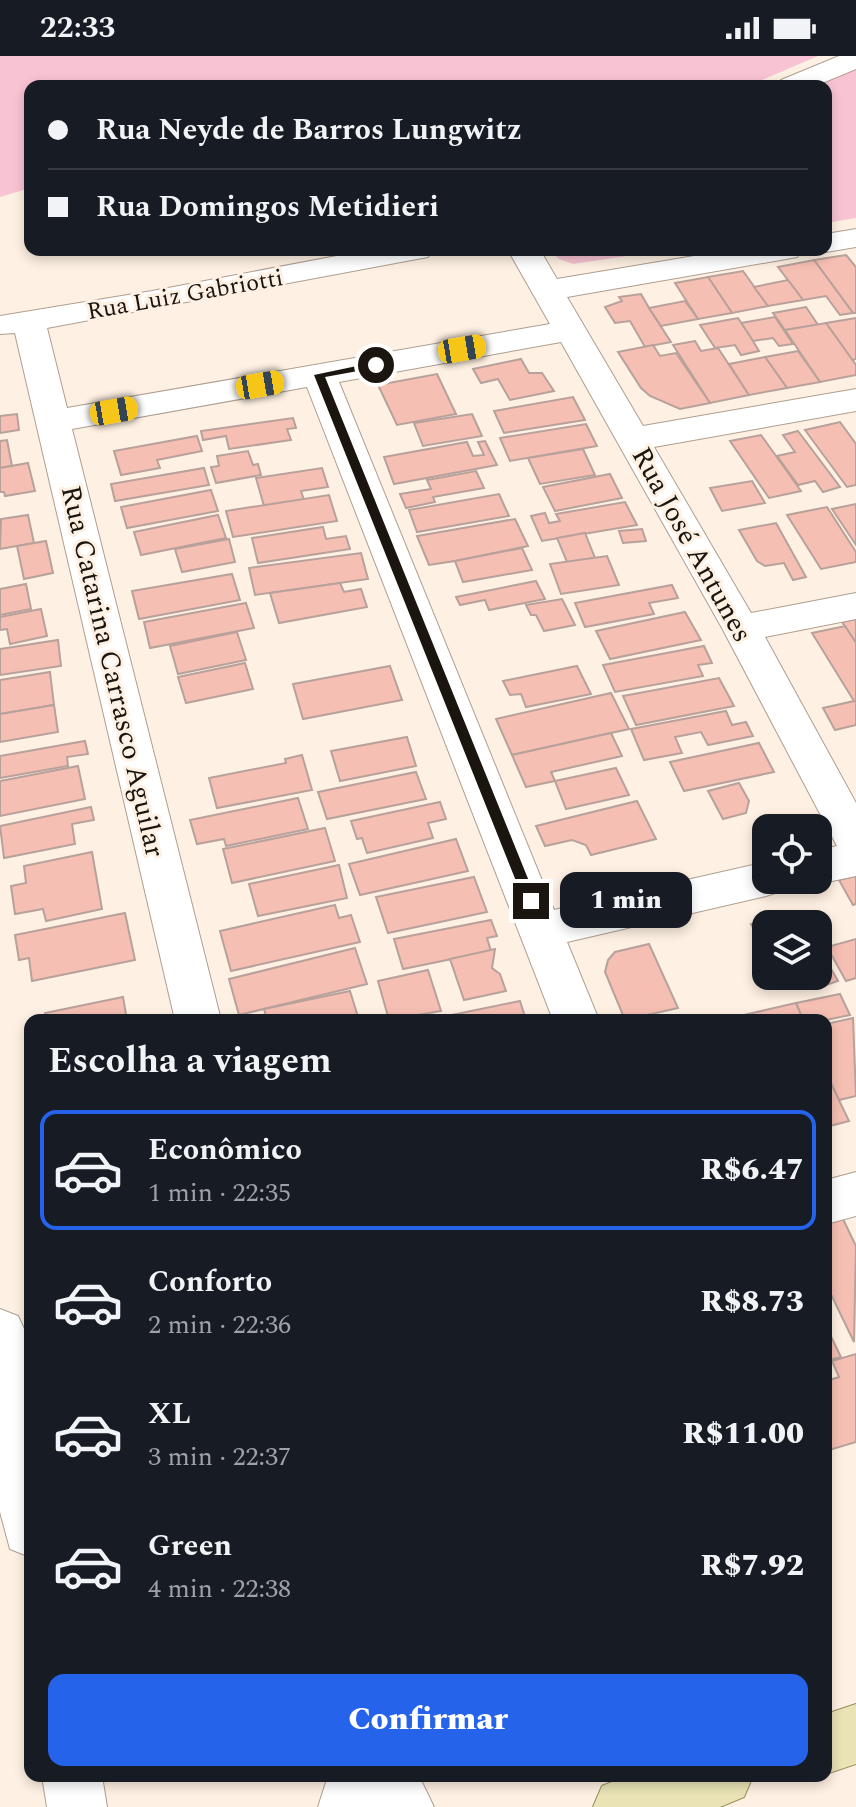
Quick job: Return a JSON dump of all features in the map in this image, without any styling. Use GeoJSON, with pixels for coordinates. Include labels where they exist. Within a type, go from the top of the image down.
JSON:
{"type":"FeatureCollection","features":[{"type":"Feature","properties":{"kind":"main road"},"geometry":{"type":"LineString","coordinates":[[832,1742],[856,1734]]}},
{"type":"Feature","properties":{"kind":"main road"},"geometry":{"type":"LineString","coordinates":[[623,1807],[704,1782]]}},
{"type":"Feature","properties":{"kind":"street"},"geometry":{"type":"LineString","coordinates":[[805,80],[856,59]]}},
{"type":"Feature","properties":{"kind":"street"},"geometry":{"type":"LineString","coordinates":[[832,242],[856,238]]}},
{"type":"Feature","properties":{"kind":"street","name":"Rua Luiz Gabriotti"},"geometry":{"type":"LineString","coordinates":[[15,324],[384,256]]}},
{"type":"Feature","properties":{"kind":"street","name":"Rua José Antunes"},"geometry":{"type":"LineString","coordinates":[[528,256],[741,628],[856,842]]}},
{"type":"Feature","properties":{"kind":"street"},"geometry":{"type":"LineString","coordinates":[[550,290],[751,256]]}},
{"type":"Feature","properties":{"kind":"street","name":"Rua Catarina Carrasco Aguilar"},"geometry":{"type":"LineString","coordinates":[[15,324],[55,421],[197,1014]]}},
{"type":"Feature","properties":{"kind":"street"},"geometry":{"type":"LineString","coordinates":[[55,421],[569,331]]}},
{"type":"Feature","properties":{"kind":"street"},"geometry":{"type":"LineString","coordinates":[[319,375],[543,930],[574,1014]]}},
{"type":"Feature","properties":{"kind":"street"},"geometry":{"type":"LineString","coordinates":[[634,439],[856,400]]}},
{"type":"Feature","properties":{"kind":"street"},"geometry":{"type":"LineString","coordinates":[[741,628],[856,606]]}},
{"type":"Feature","properties":{"kind":"street"},"geometry":{"type":"LineString","coordinates":[[832,864],[856,859]]}},
{"type":"Feature","properties":{"kind":"street"},"geometry":{"type":"LineString","coordinates":[[543,930],[752,882]]}},
{"type":"Feature","properties":{"kind":"street"},"geometry":{"type":"LineString","coordinates":[[832,1200],[856,1194]]}},
{"type":"Feature","properties":{"kind":"street"},"geometry":{"type":"LineString","coordinates":[[0,1333],[8,1443],[24,1506]]}},
{"type":"Feature","properties":{"kind":"street"},"geometry":{"type":"LineString","coordinates":[[73,1782],[77,1807]]}},
{"type":"Feature","properties":{"kind":"street"},"geometry":{"type":"LineString","coordinates":[[348,1807],[356,1782]]}},
{"type":"Feature","properties":{"kind":"street"},"geometry":{"type":"LineString","coordinates":[[389,1782],[404,1807]]}},
{"type":"Feature","properties":{"kind":"shaded area"},"geometry":{"type":"Polygon","coordinates":[[[0,56],[818,56],[762,80],[24,80],[24,190],[0,197],[0,56]]]}},
{"type":"Feature","properties":{"kind":"shaded area"},"geometry":{"type":"Polygon","coordinates":[[[856,67],[856,218],[832,222],[832,80],[827,80],[856,67]]]}},
{"type":"Feature","properties":{"kind":"shaded area"},"geometry":{"type":"Polygon","coordinates":[[[556,256],[627,256],[573,264],[556,256]]]}},
{"type":"Feature","properties":{"kind":"building"},"geometry":{"type":"Polygon","coordinates":[[[846,255],[856,267],[856,313],[814,260],[846,255]]]}},
{"type":"Feature","properties":{"kind":"building"},"geometry":{"type":"Polygon","coordinates":[[[814,260],[853,313],[840,315],[826,296],[803,300],[778,267],[814,260]]]}},
{"type":"Feature","properties":{"kind":"building"},"geometry":{"type":"Polygon","coordinates":[[[743,271],[768,306],[732,313],[708,277],[743,271]]]}},
{"type":"Feature","properties":{"kind":"building"},"geometry":{"type":"Polygon","coordinates":[[[708,277],[732,313],[698,319],[675,283],[708,277]]]}},
{"type":"Feature","properties":{"kind":"building"},"geometry":{"type":"Polygon","coordinates":[[[788,280],[803,300],[768,306],[754,287],[788,280]]]}},
{"type":"Feature","properties":{"kind":"building"},"geometry":{"type":"Polygon","coordinates":[[[641,294],[671,342],[645,347],[630,321],[615,323],[605,307],[622,301],[619,297],[641,294]]]}},
{"type":"Feature","properties":{"kind":"building"},"geometry":{"type":"Polygon","coordinates":[[[685,301],[698,319],[661,326],[649,308],[685,301]]]}},
{"type":"Feature","properties":{"kind":"building"},"geometry":{"type":"Polygon","coordinates":[[[806,307],[818,325],[785,330],[773,313],[806,307]]]}},
{"type":"Feature","properties":{"kind":"building"},"geometry":{"type":"Polygon","coordinates":[[[775,317],[793,344],[779,346],[773,338],[753,341],[741,323],[775,317]]]}},
{"type":"Feature","properties":{"kind":"building"},"geometry":{"type":"Polygon","coordinates":[[[738,318],[759,351],[741,355],[735,345],[715,348],[700,325],[738,318]]]}},
{"type":"Feature","properties":{"kind":"building"},"geometry":{"type":"Polygon","coordinates":[[[856,318],[856,359],[852,360],[826,323],[856,318]]]}},
{"type":"Feature","properties":{"kind":"building"},"geometry":{"type":"Polygon","coordinates":[[[826,323],[856,365],[856,375],[820,382],[785,330],[826,323]]]}},
{"type":"Feature","properties":{"kind":"building"},"geometry":{"type":"Polygon","coordinates":[[[695,341],[701,351],[718,348],[749,395],[710,403],[673,345],[695,341]]]}},
{"type":"Feature","properties":{"kind":"building"},"geometry":{"type":"Polygon","coordinates":[[[653,345],[660,356],[676,353],[710,403],[680,409],[650,396],[641,388],[618,352],[653,345]]]}},
{"type":"Feature","properties":{"kind":"building"},"geometry":{"type":"Polygon","coordinates":[[[798,351],[820,382],[787,388],[765,357],[798,351]]]}},
{"type":"Feature","properties":{"kind":"building"},"geometry":{"type":"Polygon","coordinates":[[[765,357],[787,388],[749,395],[729,364],[765,357]]]}},
{"type":"Feature","properties":{"kind":"building"},"geometry":{"type":"Polygon","coordinates":[[[521,359],[529,373],[542,373],[554,391],[510,400],[498,379],[481,383],[473,369],[521,359]]]}},
{"type":"Feature","properties":{"kind":"building"},"geometry":{"type":"Polygon","coordinates":[[[437,374],[456,414],[397,425],[378,385],[437,374]]]}},
{"type":"Feature","properties":{"kind":"building"},"geometry":{"type":"Polygon","coordinates":[[[573,397],[585,420],[504,433],[494,411],[573,397]]]}},
{"type":"Feature","properties":{"kind":"building"},"geometry":{"type":"Polygon","coordinates":[[[17,414],[19,430],[0,433],[0,416],[17,414]]]}},
{"type":"Feature","properties":{"kind":"building"},"geometry":{"type":"Polygon","coordinates":[[[472,414],[482,436],[423,446],[414,423],[472,414]]]}},
{"type":"Feature","properties":{"kind":"building"},"geometry":{"type":"Polygon","coordinates":[[[293,418],[296,428],[287,429],[291,440],[229,449],[226,436],[203,440],[201,431],[293,418]]]}},
{"type":"Feature","properties":{"kind":"building"},"geometry":{"type":"Polygon","coordinates":[[[840,422],[856,444],[856,485],[847,487],[805,430],[840,422]]]}},
{"type":"Feature","properties":{"kind":"building"},"geometry":{"type":"Polygon","coordinates":[[[586,424],[597,446],[510,461],[500,438],[586,424]]]}},
{"type":"Feature","properties":{"kind":"building"},"geometry":{"type":"Polygon","coordinates":[[[798,431],[840,487],[823,492],[815,481],[798,485],[777,456],[795,452],[783,435],[798,431]]]}},
{"type":"Feature","properties":{"kind":"building"},"geometry":{"type":"Polygon","coordinates":[[[761,435],[801,491],[769,498],[730,441],[761,435]]]}},
{"type":"Feature","properties":{"kind":"building"},"geometry":{"type":"Polygon","coordinates":[[[197,436],[202,451],[157,460],[160,468],[121,475],[114,451],[197,436]]]}},
{"type":"Feature","properties":{"kind":"building"},"geometry":{"type":"Polygon","coordinates":[[[7,440],[12,466],[0,468],[0,441],[7,440]]]}},
{"type":"Feature","properties":{"kind":"building"},"geometry":{"type":"Polygon","coordinates":[[[485,441],[497,465],[394,484],[384,457],[467,442],[473,456],[484,455],[478,442],[485,441]]]}},
{"type":"Feature","properties":{"kind":"building"},"geometry":{"type":"Polygon","coordinates":[[[583,449],[595,475],[540,484],[528,458],[583,449]]]}},
{"type":"Feature","properties":{"kind":"building"},"geometry":{"type":"Polygon","coordinates":[[[248,451],[253,465],[258,464],[261,475],[216,483],[211,467],[219,466],[217,456],[248,451]]]}},
{"type":"Feature","properties":{"kind":"building"},"geometry":{"type":"Polygon","coordinates":[[[28,463],[35,491],[5,496],[4,492],[0,492],[0,468],[28,463]]]}},
{"type":"Feature","properties":{"kind":"building"},"geometry":{"type":"Polygon","coordinates":[[[204,468],[209,485],[115,501],[111,484],[204,468]]]}},
{"type":"Feature","properties":{"kind":"building"},"geometry":{"type":"Polygon","coordinates":[[[322,468],[328,487],[301,491],[304,500],[264,506],[256,478],[322,468]]]}},
{"type":"Feature","properties":{"kind":"building"},"geometry":{"type":"Polygon","coordinates":[[[476,471],[484,488],[433,497],[435,502],[406,508],[400,494],[431,489],[427,480],[476,471]]]}},
{"type":"Feature","properties":{"kind":"building"},"geometry":{"type":"Polygon","coordinates":[[[610,474],[622,498],[555,511],[543,487],[610,474]]]}},
{"type":"Feature","properties":{"kind":"building"},"geometry":{"type":"Polygon","coordinates":[[[752,481],[765,503],[722,511],[710,488],[752,481]]]}},
{"type":"Feature","properties":{"kind":"building"},"geometry":{"type":"Polygon","coordinates":[[[211,490],[218,511],[127,528],[121,507],[211,490]]]}},
{"type":"Feature","properties":{"kind":"building"},"geometry":{"type":"Polygon","coordinates":[[[499,494],[509,516],[417,532],[409,510],[499,494]]]}},
{"type":"Feature","properties":{"kind":"building"},"geometry":{"type":"Polygon","coordinates":[[[329,495],[337,521],[233,537],[226,511],[329,495]]]}},
{"type":"Feature","properties":{"kind":"building"},"geometry":{"type":"Polygon","coordinates":[[[625,502],[637,525],[542,541],[531,516],[545,513],[549,523],[560,521],[556,514],[625,502]]]}},
{"type":"Feature","properties":{"kind":"building"},"geometry":{"type":"Polygon","coordinates":[[[856,504],[856,545],[832,509],[856,504]]]}},
{"type":"Feature","properties":{"kind":"building"},"geometry":{"type":"Polygon","coordinates":[[[827,507],[856,552],[856,562],[821,569],[787,515],[827,507]]]}},
{"type":"Feature","properties":{"kind":"building"},"geometry":{"type":"Polygon","coordinates":[[[28,515],[34,543],[0,549],[1,519],[28,515]]]}},
{"type":"Feature","properties":{"kind":"building"},"geometry":{"type":"Polygon","coordinates":[[[218,515],[226,538],[141,555],[134,532],[218,515]]]}},
{"type":"Feature","properties":{"kind":"building"},"geometry":{"type":"Polygon","coordinates":[[[515,519],[528,546],[455,561],[429,565],[417,536],[515,519]]]}},
{"type":"Feature","properties":{"kind":"building"},"geometry":{"type":"Polygon","coordinates":[[[776,523],[806,577],[793,580],[784,563],[765,566],[757,561],[739,530],[776,523]]]}},
{"type":"Feature","properties":{"kind":"building"},"geometry":{"type":"Polygon","coordinates":[[[323,527],[326,539],[346,536],[350,549],[258,563],[252,538],[323,527]]]}},
{"type":"Feature","properties":{"kind":"building"},"geometry":{"type":"Polygon","coordinates":[[[642,529],[646,541],[623,543],[619,531],[642,529]]]}},
{"type":"Feature","properties":{"kind":"building"},"geometry":{"type":"Polygon","coordinates":[[[585,533],[595,558],[567,562],[557,538],[585,533]]]}},
{"type":"Feature","properties":{"kind":"building"},"geometry":{"type":"Polygon","coordinates":[[[229,539],[235,562],[182,572],[175,549],[229,539]]]}},
{"type":"Feature","properties":{"kind":"building"},"geometry":{"type":"Polygon","coordinates":[[[46,541],[53,573],[24,579],[17,546],[46,541]]]}},
{"type":"Feature","properties":{"kind":"building"},"geometry":{"type":"Polygon","coordinates":[[[522,548],[532,570],[463,582],[455,561],[522,548]]]}},
{"type":"Feature","properties":{"kind":"building"},"geometry":{"type":"Polygon","coordinates":[[[361,553],[368,579],[255,595],[249,568],[361,553]]]}},
{"type":"Feature","properties":{"kind":"building"},"geometry":{"type":"Polygon","coordinates":[[[607,556],[619,585],[561,594],[550,564],[607,556]]]}},
{"type":"Feature","properties":{"kind":"building"},"geometry":{"type":"Polygon","coordinates":[[[232,574],[240,600],[139,619],[132,591],[232,574]]]}},
{"type":"Feature","properties":{"kind":"building"},"geometry":{"type":"Polygon","coordinates":[[[536,581],[545,599],[489,610],[485,600],[460,605],[456,597],[536,581]]]}},
{"type":"Feature","properties":{"kind":"building"},"geometry":{"type":"Polygon","coordinates":[[[340,583],[344,592],[361,589],[367,607],[279,623],[270,593],[340,583]]]}},
{"type":"Feature","properties":{"kind":"building"},"geometry":{"type":"Polygon","coordinates":[[[26,584],[31,609],[0,615],[0,589],[26,584]]]}},
{"type":"Feature","properties":{"kind":"building"},"geometry":{"type":"Polygon","coordinates":[[[672,585],[678,598],[649,603],[654,614],[585,627],[575,603],[672,585]]]}},
{"type":"Feature","properties":{"kind":"building"},"geometry":{"type":"Polygon","coordinates":[[[562,599],[575,625],[544,631],[536,615],[531,615],[526,605],[562,599]]]}},
{"type":"Feature","properties":{"kind":"building"},"geometry":{"type":"Polygon","coordinates":[[[246,603],[254,628],[150,648],[144,622],[246,603]]]}},
{"type":"Feature","properties":{"kind":"building"},"geometry":{"type":"Polygon","coordinates":[[[41,609],[47,636],[10,644],[7,629],[0,630],[0,617],[41,609]]]}},
{"type":"Feature","properties":{"kind":"building"},"geometry":{"type":"Polygon","coordinates":[[[685,612],[701,640],[610,659],[596,631],[685,612]]]}},
{"type":"Feature","properties":{"kind":"building"},"geometry":{"type":"Polygon","coordinates":[[[856,619],[856,643],[842,622],[856,619]]]}},
{"type":"Feature","properties":{"kind":"building"},"geometry":{"type":"Polygon","coordinates":[[[845,626],[856,643],[856,725],[835,730],[823,708],[854,701],[812,633],[845,626]]]}},
{"type":"Feature","properties":{"kind":"building"},"geometry":{"type":"Polygon","coordinates":[[[237,632],[246,660],[178,674],[170,646],[237,632]]]}},
{"type":"Feature","properties":{"kind":"building"},"geometry":{"type":"Polygon","coordinates":[[[58,640],[61,666],[0,675],[0,649],[58,640]]]}},
{"type":"Feature","properties":{"kind":"building"},"geometry":{"type":"Polygon","coordinates":[[[704,646],[712,663],[698,665],[703,676],[615,692],[603,665],[704,646]]]}},
{"type":"Feature","properties":{"kind":"building"},"geometry":{"type":"Polygon","coordinates":[[[245,663],[253,689],[186,703],[178,677],[245,663]]]}},
{"type":"Feature","properties":{"kind":"building"},"geometry":{"type":"Polygon","coordinates":[[[390,666],[402,700],[303,719],[293,684],[390,666]]]}},
{"type":"Feature","properties":{"kind":"building"},"geometry":{"type":"Polygon","coordinates":[[[577,666],[591,694],[526,707],[521,694],[510,695],[503,681],[577,666]]]}},
{"type":"Feature","properties":{"kind":"building"},"geometry":{"type":"Polygon","coordinates":[[[50,672],[54,705],[0,714],[0,680],[50,672]]]}},
{"type":"Feature","properties":{"kind":"building"},"geometry":{"type":"Polygon","coordinates":[[[719,678],[734,706],[636,725],[623,696],[719,678]]]}},
{"type":"Feature","properties":{"kind":"building"},"geometry":{"type":"Polygon","coordinates":[[[611,693],[629,729],[512,755],[496,719],[611,693]]]}},
{"type":"Feature","properties":{"kind":"building"},"geometry":{"type":"Polygon","coordinates":[[[54,705],[58,732],[0,742],[0,714],[54,705]]]}},
{"type":"Feature","properties":{"kind":"building"},"geometry":{"type":"Polygon","coordinates":[[[726,711],[732,725],[746,722],[753,736],[708,745],[701,732],[675,737],[682,753],[644,760],[631,729],[726,711]]]}},
{"type":"Feature","properties":{"kind":"building"},"geometry":{"type":"Polygon","coordinates":[[[611,733],[622,756],[551,772],[555,781],[526,787],[512,755],[611,733]]]}},
{"type":"Feature","properties":{"kind":"building"},"geometry":{"type":"Polygon","coordinates":[[[407,737],[416,766],[340,781],[331,751],[407,737]]]}},
{"type":"Feature","properties":{"kind":"building"},"geometry":{"type":"Polygon","coordinates":[[[85,741],[88,754],[67,757],[68,766],[0,778],[0,756],[85,741]]]}},
{"type":"Feature","properties":{"kind":"building"},"geometry":{"type":"Polygon","coordinates":[[[759,743],[774,772],[684,791],[670,762],[759,743]]]}},
{"type":"Feature","properties":{"kind":"building"},"geometry":{"type":"Polygon","coordinates":[[[302,755],[312,790],[217,808],[209,778],[286,763],[285,759],[302,755]]]}},
{"type":"Feature","properties":{"kind":"building"},"geometry":{"type":"Polygon","coordinates":[[[78,766],[85,799],[0,816],[0,781],[78,766]]]}},
{"type":"Feature","properties":{"kind":"building"},"geometry":{"type":"Polygon","coordinates":[[[616,768],[629,795],[566,809],[555,781],[616,768]]]}},
{"type":"Feature","properties":{"kind":"building"},"geometry":{"type":"Polygon","coordinates":[[[416,772],[426,799],[327,819],[318,792],[416,772]]]}},
{"type":"Feature","properties":{"kind":"building"},"geometry":{"type":"Polygon","coordinates":[[[739,783],[749,801],[746,813],[723,819],[708,791],[739,783]]]}},
{"type":"Feature","properties":{"kind":"building"},"geometry":{"type":"Polygon","coordinates":[[[298,798],[308,829],[226,846],[224,839],[197,844],[190,820],[298,798]]]}},
{"type":"Feature","properties":{"kind":"building"},"geometry":{"type":"Polygon","coordinates":[[[637,801],[656,839],[591,855],[586,845],[572,840],[545,846],[536,826],[637,801]]]}},
{"type":"Feature","properties":{"kind":"building"},"geometry":{"type":"Polygon","coordinates":[[[440,802],[446,819],[428,823],[433,838],[367,853],[362,838],[357,839],[351,821],[440,802]]]}},
{"type":"Feature","properties":{"kind":"building"},"geometry":{"type":"Polygon","coordinates":[[[91,807],[94,820],[72,824],[75,844],[4,858],[0,826],[91,807]]]}},
{"type":"Feature","properties":{"kind":"building"},"geometry":{"type":"Polygon","coordinates":[[[325,828],[335,861],[232,883],[223,849],[325,828]]]}},
{"type":"Feature","properties":{"kind":"building"},"geometry":{"type":"Polygon","coordinates":[[[456,839],[468,871],[360,895],[349,864],[456,839]]]}},
{"type":"Feature","properties":{"kind":"building"},"geometry":{"type":"Polygon","coordinates":[[[92,852],[102,909],[46,921],[43,909],[15,914],[11,886],[26,883],[24,866],[92,852]]]}},
{"type":"Feature","properties":{"kind":"building"},"geometry":{"type":"Polygon","coordinates":[[[339,865],[347,898],[258,916],[249,884],[339,865]]]}},
{"type":"Feature","properties":{"kind":"building"},"geometry":{"type":"Polygon","coordinates":[[[856,876],[856,904],[853,905],[839,880],[856,876]]]}},
{"type":"Feature","properties":{"kind":"building"},"geometry":{"type":"Polygon","coordinates":[[[474,877],[487,912],[388,933],[376,897],[474,877]]]}},
{"type":"Feature","properties":{"kind":"building"},"geometry":{"type":"Polygon","coordinates":[[[335,905],[339,918],[351,915],[360,942],[231,971],[220,931],[335,905]]]}},
{"type":"Feature","properties":{"kind":"building"},"geometry":{"type":"Polygon","coordinates":[[[125,913],[135,960],[32,981],[29,958],[19,960],[15,935],[125,913]]]}},
{"type":"Feature","properties":{"kind":"building"},"geometry":{"type":"Polygon","coordinates":[[[491,920],[497,936],[487,938],[491,951],[403,969],[394,939],[491,920]]]}},
{"type":"Feature","properties":{"kind":"building"},"geometry":{"type":"Polygon","coordinates":[[[856,939],[856,978],[846,981],[832,956],[832,946],[856,939]]]}},
{"type":"Feature","properties":{"kind":"building"},"geometry":{"type":"Polygon","coordinates":[[[649,944],[678,1008],[652,1014],[622,1014],[605,972],[608,960],[615,952],[649,944]]]}},
{"type":"Feature","properties":{"kind":"building"},"geometry":{"type":"Polygon","coordinates":[[[355,948],[367,984],[239,1014],[229,979],[355,948]]]}},
{"type":"Feature","properties":{"kind":"building"},"geometry":{"type":"Polygon","coordinates":[[[495,949],[492,968],[500,974],[506,991],[464,1000],[450,959],[495,949]]]}},
{"type":"Feature","properties":{"kind":"building"},"geometry":{"type":"Polygon","coordinates":[[[428,970],[441,1011],[387,1014],[378,981],[428,970]]]}},
{"type":"Feature","properties":{"kind":"building"},"geometry":{"type":"Polygon","coordinates":[[[350,991],[357,1014],[265,1014],[264,1009],[350,991]]]}},
{"type":"Feature","properties":{"kind":"building"},"geometry":{"type":"Polygon","coordinates":[[[840,994],[850,1015],[832,1019],[832,1014],[801,1014],[796,1003],[840,994]]]}},
{"type":"Feature","properties":{"kind":"building"},"geometry":{"type":"Polygon","coordinates":[[[123,997],[126,1014],[45,1014],[123,997]]]}},
{"type":"Feature","properties":{"kind":"building"},"geometry":{"type":"Polygon","coordinates":[[[520,1001],[524,1014],[456,1014],[520,1001]]]}},
{"type":"Feature","properties":{"kind":"building"},"geometry":{"type":"Polygon","coordinates":[[[796,1003],[801,1014],[748,1014],[796,1003]]]}},
{"type":"Feature","properties":{"kind":"building"},"geometry":{"type":"Polygon","coordinates":[[[853,1018],[856,1096],[839,1100],[832,1085],[832,1023],[853,1018]]]}},
{"type":"Feature","properties":{"kind":"building"},"geometry":{"type":"Polygon","coordinates":[[[832,1086],[849,1121],[832,1125],[832,1086]]]}},
{"type":"Feature","properties":{"kind":"building"},"geometry":{"type":"Polygon","coordinates":[[[843,1219],[856,1246],[854,1342],[832,1296],[832,1222],[843,1219]]]}},
{"type":"Feature","properties":{"kind":"building"},"geometry":{"type":"Polygon","coordinates":[[[832,1338],[841,1357],[832,1359],[832,1338]]]}},
{"type":"Feature","properties":{"kind":"building"},"geometry":{"type":"Polygon","coordinates":[[[856,1354],[856,1442],[832,1449],[832,1379],[839,1377],[832,1361],[856,1354]]]}},
{"type":"Feature","properties":{"kind":"route"},"geometry":{"type":"LineString","coordinates":[[376,365],[319,375],[531,901]]}}]}
